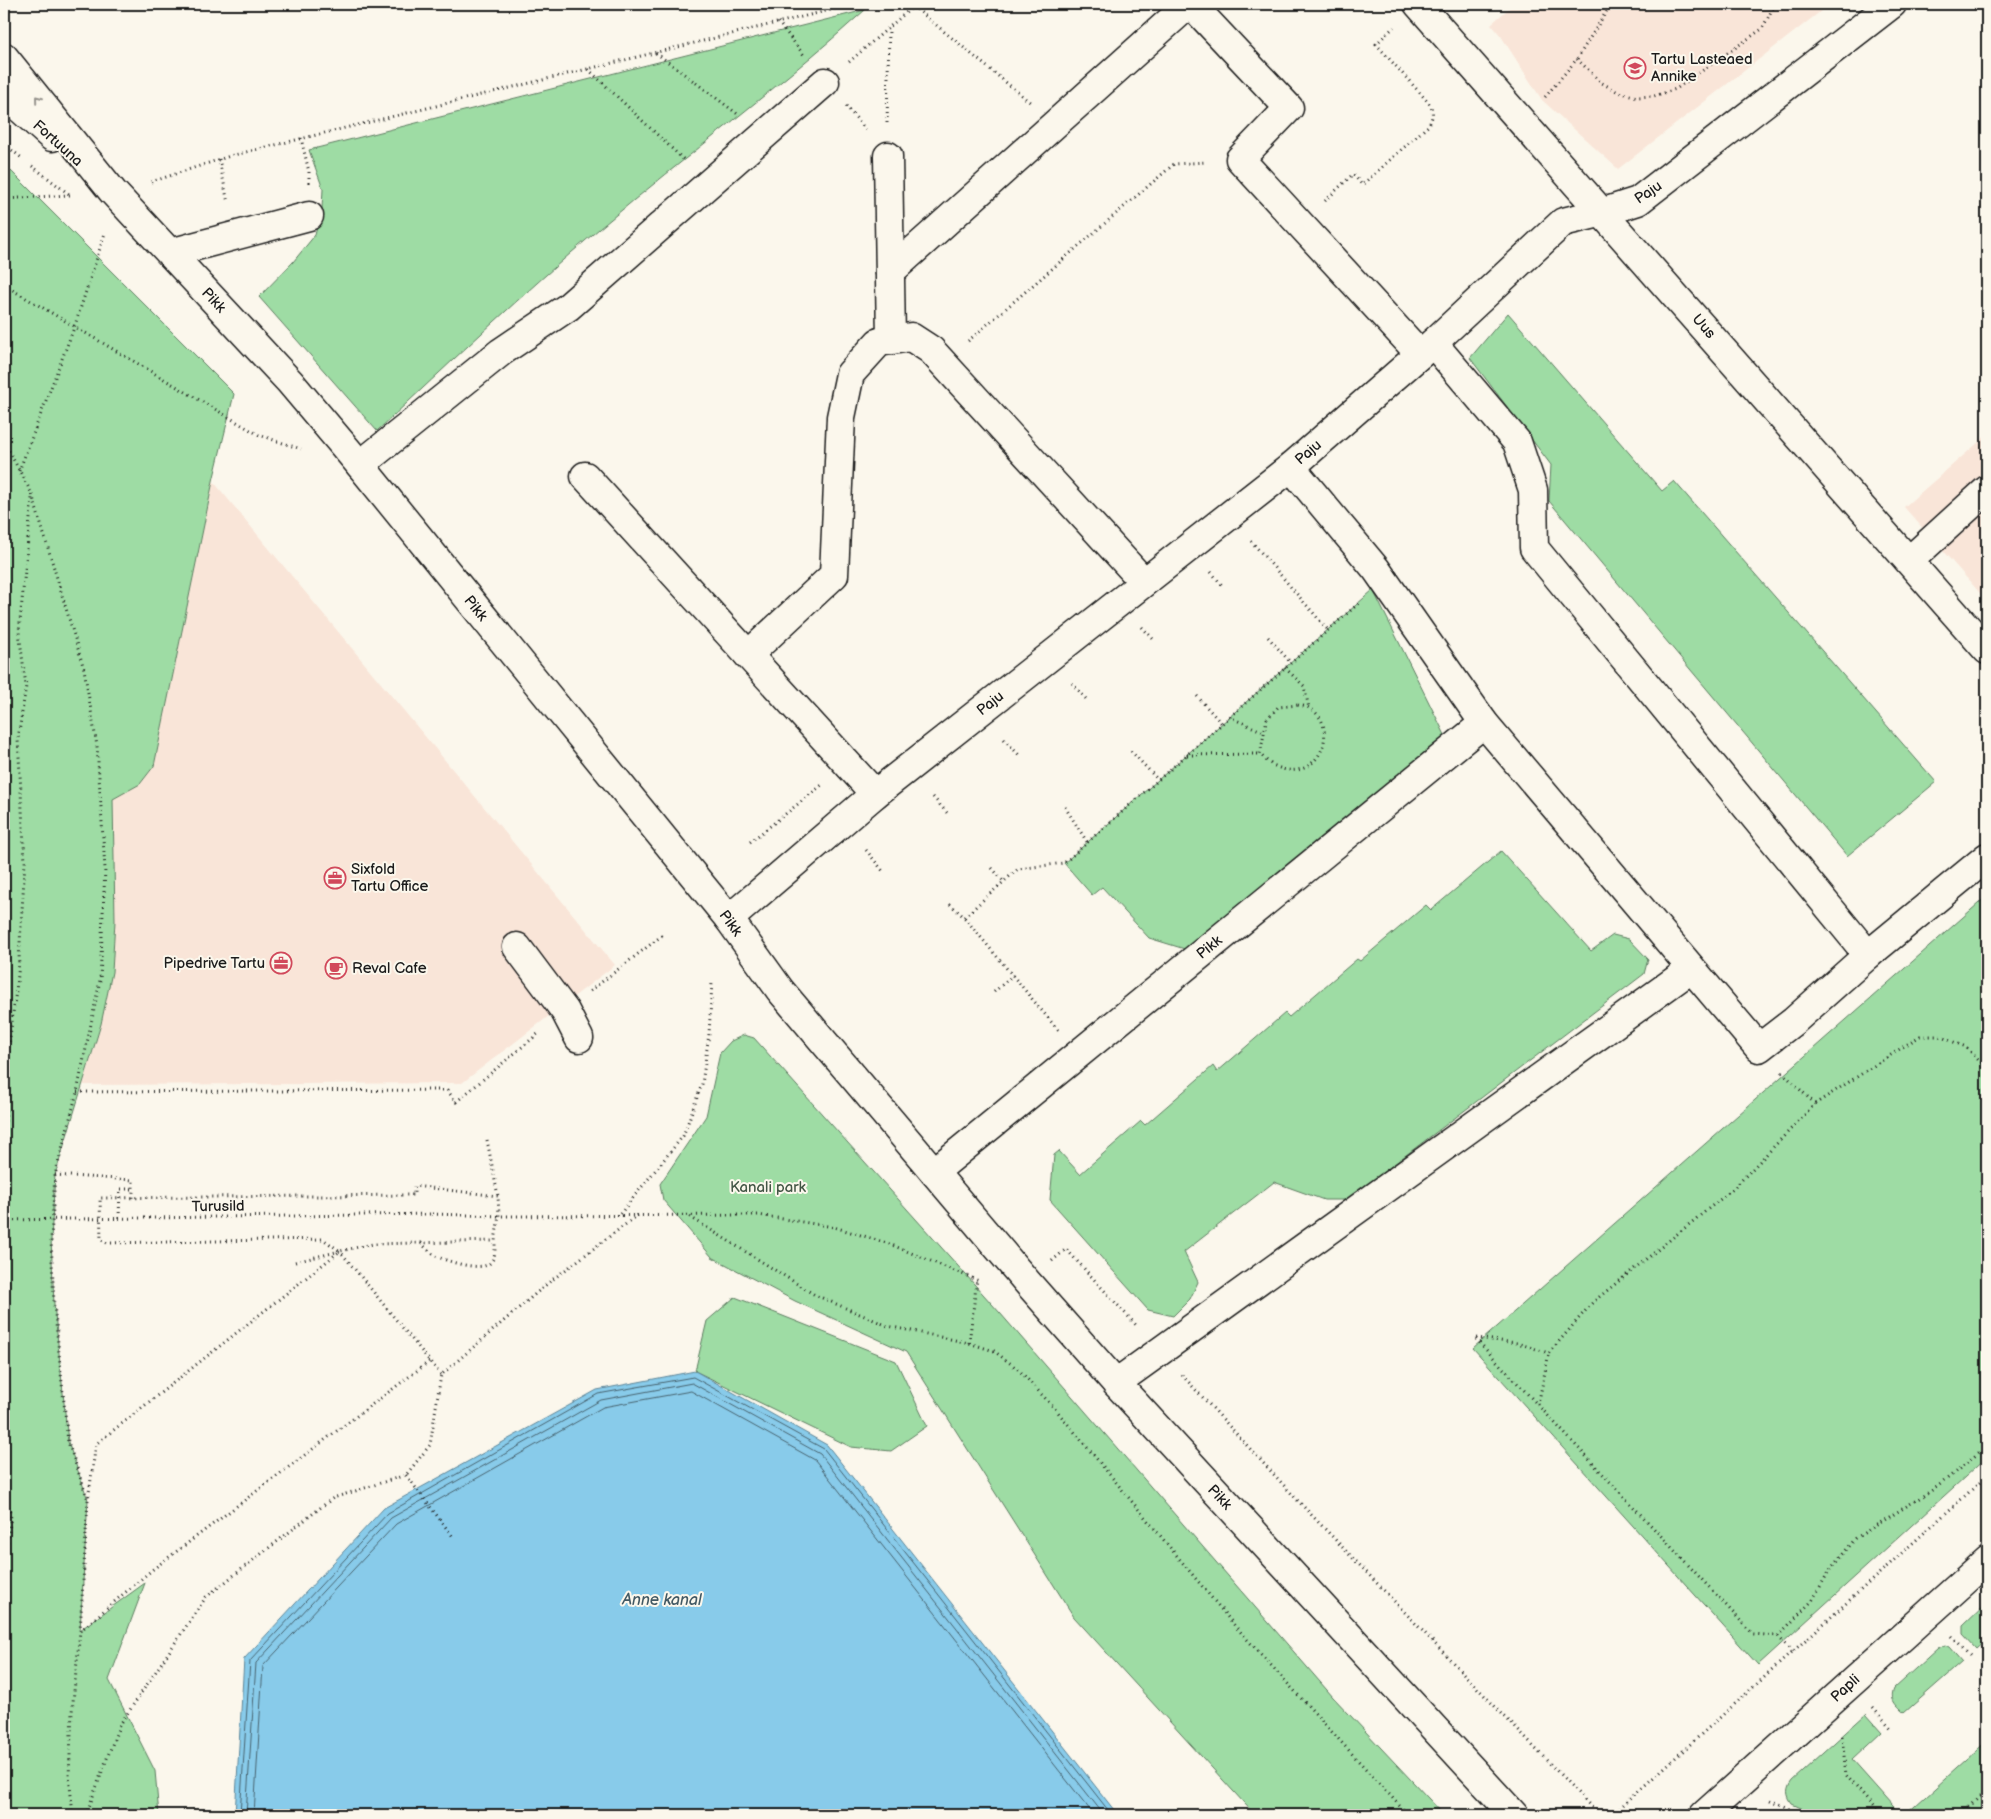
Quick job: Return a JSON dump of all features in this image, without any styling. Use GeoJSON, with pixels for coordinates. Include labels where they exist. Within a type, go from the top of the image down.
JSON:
{"type":"FeatureCollection","features":[{"type":"Feature","properties":{"kind":"street"},"geometry":{"type":"LineString","coordinates":[[890,272],[1190,4],[1289,108],[1240,159],[1301,225],[1427,348],[1517,442],[1533,490],[1534,548],[1868,955]]}},
{"type":"Feature","properties":{"kind":"street","name":"Uus"},"geometry":{"type":"LineString","coordinates":[[1418,4],[1604,212],[1987,650]]}},
{"type":"Feature","properties":{"kind":"street","name":"Paju"},"geometry":{"type":"LineString","coordinates":[[729,919],[875,794],[1291,467],[1427,348],[1563,222],[1638,201],[1892,4]]}},
{"type":"Feature","properties":{"kind":"street","name":"Pikk"},"geometry":{"type":"LineString","coordinates":[[4,56],[113,192],[290,382],[360,465],[729,919],[780,990],[934,1172],[1116,1383],[1514,1815]]}},
{"type":"Feature","properties":{"kind":"street"},"geometry":{"type":"LineString","coordinates":[[360,465],[501,352],[568,307],[825,82]]}},
{"type":"Feature","properties":{"kind":"street","name":"Fortuuna"},"geometry":{"type":"LineString","coordinates":[[6,97],[113,192]]}},
{"type":"Feature","properties":{"kind":"street"},"geometry":{"type":"LineString","coordinates":[[888,156],[891,340]]}},
{"type":"Feature","properties":{"kind":"street"},"geometry":{"type":"LineString","coordinates":[[170,253],[309,216]]}},
{"type":"Feature","properties":{"kind":"street"},"geometry":{"type":"LineString","coordinates":[[748,655],[834,575],[841,417],[850,374],[879,342],[911,337],[932,350],[1144,582]]}},
{"type":"Feature","properties":{"kind":"street"},"geometry":{"type":"LineString","coordinates":[[1291,467],[1356,559],[1376,569],[1484,723],[1759,1048],[1794,1021],[1868,955],[1987,858]]}},
{"type":"Feature","properties":{"kind":"street"},"geometry":{"type":"LineString","coordinates":[[585,476],[875,794]]}},
{"type":"Feature","properties":{"kind":"street"},"geometry":{"type":"LineString","coordinates":[[1910,560],[1987,490]]}},
{"type":"Feature","properties":{"kind":"street","name":"Pikk"},"geometry":{"type":"LineString","coordinates":[[934,1172],[1484,723]]}},
{"type":"Feature","properties":{"kind":"street"},"geometry":{"type":"LineString","coordinates":[[517,947],[565,1011],[580,1038]]}},
{"type":"Feature","properties":{"kind":"street"},"geometry":{"type":"LineString","coordinates":[[1116,1383],[1692,969]]}},
{"type":"Feature","properties":{"kind":"street","name":"Papli"},"geometry":{"type":"LineString","coordinates":[[1704,1815],[1987,1561]]}},
{"type":"Feature","properties":{"kind":"path"},"geometry":{"type":"LineString","coordinates":[[147,183],[219,159],[301,138],[855,4]]}},
{"type":"Feature","properties":{"kind":"path"},"geometry":{"type":"LineString","coordinates":[[1542,100],[1577,58],[1611,4]]}},
{"type":"Feature","properties":{"kind":"path"},"geometry":{"type":"LineString","coordinates":[[1577,58],[1602,83],[1618,92],[1638,96],[1654,96],[1676,89],[1762,29],[1775,4]]}},
{"type":"Feature","properties":{"kind":"path"},"geometry":{"type":"LineString","coordinates":[[825,82],[915,5],[1056,123]]}},
{"type":"Feature","properties":{"kind":"path"},"geometry":{"type":"LineString","coordinates":[[888,156],[889,29]]}},
{"type":"Feature","properties":{"kind":"path"},"geometry":{"type":"LineString","coordinates":[[1301,225],[1352,174],[1362,185],[1429,124],[1433,116],[1429,103],[1376,44]]}},
{"type":"Feature","properties":{"kind":"path"},"geometry":{"type":"LineString","coordinates":[[655,52],[765,134]]}},
{"type":"Feature","properties":{"kind":"path"},"geometry":{"type":"LineString","coordinates":[[588,68],[709,184]]}},
{"type":"Feature","properties":{"kind":"path"},"geometry":{"type":"LineString","coordinates":[[301,138],[309,172],[309,216]]}},
{"type":"Feature","properties":{"kind":"path"},"geometry":{"type":"LineString","coordinates":[[4,144],[70,195],[76,202]]}},
{"type":"Feature","properties":{"kind":"path"},"geometry":{"type":"LineString","coordinates":[[219,159],[234,236]]}},
{"type":"Feature","properties":{"kind":"path"},"geometry":{"type":"LineString","coordinates":[[943,362],[1174,164],[1240,159]]}},
{"type":"Feature","properties":{"kind":"path"},"geometry":{"type":"LineString","coordinates":[[4,199],[70,195]]}},
{"type":"Feature","properties":{"kind":"path"},"geometry":{"type":"LineString","coordinates":[[19,472],[75,325],[105,232],[101,226]]}},
{"type":"Feature","properties":{"kind":"path"},"geometry":{"type":"LineString","coordinates":[[4,285],[75,325],[258,435],[301,449]]}},
{"type":"Feature","properties":{"kind":"path"},"geometry":{"type":"LineString","coordinates":[[4,442],[32,494],[84,669],[97,746],[105,869],[100,980],[77,1092],[55,1175],[51,1239],[55,1314],[68,1442],[88,1500]]}},
{"type":"Feature","properties":{"kind":"path"},"geometry":{"type":"LineString","coordinates":[[4,1126],[6,1118],[4,1083],[18,975],[25,862],[18,739],[26,686],[19,632],[32,494]]}},
{"type":"Feature","properties":{"kind":"path"},"geometry":{"type":"LineString","coordinates":[[1249,539],[1328,630]]}},
{"type":"Feature","properties":{"kind":"path"},"geometry":{"type":"LineString","coordinates":[[1210,571],[1222,585]]}},
{"type":"Feature","properties":{"kind":"path"},"geometry":{"type":"LineString","coordinates":[[964,917],[1018,870],[1064,863],[1334,625]]}},
{"type":"Feature","properties":{"kind":"path"},"geometry":{"type":"LineString","coordinates":[[1142,626],[1155,642]]}},
{"type":"Feature","properties":{"kind":"path"},"geometry":{"type":"LineString","coordinates":[[1268,636],[1291,663]]}},
{"type":"Feature","properties":{"kind":"path"},"geometry":{"type":"LineString","coordinates":[[1285,668],[1304,686],[1309,708]]}},
{"type":"Feature","properties":{"kind":"path"},"geometry":{"type":"LineString","coordinates":[[1072,683],[1086,699]]}},
{"type":"Feature","properties":{"kind":"path"},"geometry":{"type":"LineString","coordinates":[[1197,696],[1222,724]]}},
{"type":"Feature","properties":{"kind":"path"},"geometry":{"type":"LineString","coordinates":[[1187,755],[1260,754],[1274,766],[1296,772],[1313,764],[1320,754],[1326,734],[1320,719],[1309,708],[1298,705],[1278,707],[1267,719],[1260,754]]}},
{"type":"Feature","properties":{"kind":"path"},"geometry":{"type":"LineString","coordinates":[[1229,718],[1264,732]]}},
{"type":"Feature","properties":{"kind":"path"},"geometry":{"type":"LineString","coordinates":[[1004,739],[1020,756]]}},
{"type":"Feature","properties":{"kind":"path"},"geometry":{"type":"LineString","coordinates":[[1131,751],[1158,780]]}},
{"type":"Feature","properties":{"kind":"path"},"geometry":{"type":"LineString","coordinates":[[750,842],[848,765]]}},
{"type":"Feature","properties":{"kind":"path"},"geometry":{"type":"LineString","coordinates":[[933,797],[949,815]]}},
{"type":"Feature","properties":{"kind":"path"},"geometry":{"type":"LineString","coordinates":[[1065,807],[1087,843]]}},
{"type":"Feature","properties":{"kind":"path"},"geometry":{"type":"LineString","coordinates":[[866,850],[883,871]]}},
{"type":"Feature","properties":{"kind":"path"},"geometry":{"type":"LineString","coordinates":[[992,868],[1004,882]]}},
{"type":"Feature","properties":{"kind":"path"},"geometry":{"type":"LineString","coordinates":[[950,904],[964,917],[1078,1053]]}},
{"type":"Feature","properties":{"kind":"path"},"geometry":{"type":"LineString","coordinates":[[994,992],[1013,975]]}},
{"type":"Feature","properties":{"kind":"path"},"geometry":{"type":"LineString","coordinates":[[619,1214],[683,1136],[702,1084],[709,1034],[712,983]]}},
{"type":"Feature","properties":{"kind":"path"},"geometry":{"type":"LineString","coordinates":[[1538,1405],[1549,1353],[1593,1302],[1733,1189],[1815,1104],[1920,1036],[1939,1036],[1966,1047],[1987,1069]]}},
{"type":"Feature","properties":{"kind":"path"},"geometry":{"type":"LineString","coordinates":[[1759,1048],[1815,1104]]}},
{"type":"Feature","properties":{"kind":"path"},"geometry":{"type":"LineString","coordinates":[[1981,1062],[1987,1055]]}},
{"type":"Feature","properties":{"kind":"path"},"geometry":{"type":"LineString","coordinates":[[77,1092],[447,1090],[456,1102]]}},
{"type":"Feature","properties":{"kind":"path"},"geometry":{"type":"LineString","coordinates":[[420,1242],[436,1256],[460,1264],[482,1267],[490,1264],[496,1252],[495,1241],[499,1216],[498,1196],[486,1140]]}},
{"type":"Feature","properties":{"kind":"path"},"geometry":{"type":"LineString","coordinates":[[55,1175],[133,1180],[133,1198]]}},
{"type":"Feature","properties":{"kind":"path"},"geometry":{"type":"LineString","coordinates":[[441,1375],[340,1251],[323,1239],[107,1242],[100,1240],[100,1198],[414,1195],[414,1186],[498,1196]]}},
{"type":"Feature","properties":{"kind":"path"},"geometry":{"type":"LineString","coordinates":[[119,1218],[120,1189],[133,1189]]}},
{"type":"Feature","properties":{"kind":"path","name":"Turusild"},"geometry":{"type":"LineString","coordinates":[[4,1220],[432,1214],[499,1216],[619,1214],[688,1216],[758,1215],[834,1227],[887,1242],[977,1279],[969,1343]]}},
{"type":"Feature","properties":{"kind":"path"},"geometry":{"type":"LineString","coordinates":[[86,1815],[120,1726],[206,1597],[334,1498],[406,1476],[430,1445],[441,1375],[548,1283],[638,1214]]}},
{"type":"Feature","properties":{"kind":"path"},"geometry":{"type":"LineString","coordinates":[[688,1216],[815,1295],[888,1326],[969,1343],[994,1351],[1020,1370],[1057,1411],[1235,1626],[1408,1815]]}},
{"type":"Feature","properties":{"kind":"path"},"geometry":{"type":"LineString","coordinates":[[295,1262],[373,1244],[495,1241]]}},
{"type":"Feature","properties":{"kind":"path"},"geometry":{"type":"LineString","coordinates":[[1066,1249],[1302,1505],[1600,1815]]}},
{"type":"Feature","properties":{"kind":"path"},"geometry":{"type":"LineString","coordinates":[[73,1815],[69,1776],[72,1712],[80,1631],[88,1500],[96,1444],[340,1251]]}},
{"type":"Feature","properties":{"kind":"path"},"geometry":{"type":"LineString","coordinates":[[1549,1353],[1517,1343],[1476,1338],[1753,1634],[1778,1636],[1792,1652]]}},
{"type":"Feature","properties":{"kind":"path"},"geometry":{"type":"LineString","coordinates":[[80,1631],[152,1569],[430,1362]]}},
{"type":"Feature","properties":{"kind":"path"},"geometry":{"type":"LineString","coordinates":[[1778,1636],[1812,1601],[1829,1571],[1856,1538],[1938,1487],[1987,1446]]}},
{"type":"Feature","properties":{"kind":"path"},"geometry":{"type":"LineString","coordinates":[[406,1476],[454,1538]]}},
{"type":"Feature","properties":{"kind":"path"},"geometry":{"type":"LineString","coordinates":[[1612,1815],[1987,1476]]}},
{"type":"Feature","properties":{"kind":"path"},"geometry":{"type":"LineString","coordinates":[[4,1492],[10,1515],[4,1567]]}},
{"type":"Feature","properties":{"kind":"path"},"geometry":{"type":"LineString","coordinates":[[1947,1630],[1972,1657]]}},
{"type":"Feature","properties":{"kind":"path"},"geometry":{"type":"LineString","coordinates":[[1838,1694],[1846,1775],[1880,1815]]}},
{"type":"Feature","properties":{"kind":"path"},"geometry":{"type":"LineString","coordinates":[[1868,1702],[1892,1729]]}},
{"type":"Feature","properties":{"kind":"path"},"geometry":{"type":"LineString","coordinates":[[1961,1815],[1987,1791]]}},
{"type":"Feature","properties":{"kind":"shaded area","name":"Tartu Lasteaed Annike"},"geometry":{"type":"Polygon","coordinates":[[[1514,4],[1830,4],[1618,169],[1542,100],[1501,36],[1491,24],[1514,4]]]}},
{"type":"Feature","properties":{"kind":"shaded area"},"geometry":{"type":"Polygon","coordinates":[[[1987,435],[1987,601],[1904,507],[1987,435]]]}},
{"type":"Feature","properties":{"kind":"shaded area"},"geometry":{"type":"Polygon","coordinates":[[[213,481],[615,965],[462,1083],[83,1085],[101,1024],[112,972],[115,921],[113,798],[140,784],[154,766],[213,481]]]}},
{"type":"Feature","properties":{"kind":"green space"},"geometry":{"type":"Polygon","coordinates":[[[865,10],[767,94],[632,202],[542,278],[377,431],[259,297],[293,262],[315,235],[322,208],[323,189],[309,150],[865,10]]]}},
{"type":"Feature","properties":{"kind":"green space"},"geometry":{"type":"Polygon","coordinates":[[[4,164],[234,394],[213,481],[154,766],[140,784],[113,799],[115,921],[112,972],[101,1024],[55,1175],[51,1239],[54,1304],[68,1442],[88,1500],[80,1630],[145,1583],[109,1680],[155,1771],[159,1815],[4,1815],[4,164]]]}},
{"type":"Feature","properties":{"kind":"green space"},"geometry":{"type":"Polygon","coordinates":[[[1508,313],[1662,491],[1674,481],[1936,782],[1847,856],[1549,501],[1551,465],[1470,358],[1508,313]]]}},
{"type":"Feature","properties":{"kind":"green space"},"geometry":{"type":"Polygon","coordinates":[[[1373,590],[1452,749],[1201,954],[1149,938],[1102,887],[1092,895],[1064,863],[1373,590]]]}},
{"type":"Feature","properties":{"kind":"green space"},"geometry":{"type":"Polygon","coordinates":[[[1501,851],[1591,951],[1613,935],[1629,939],[1648,959],[1644,974],[1347,1200],[1324,1200],[1274,1182],[1184,1252],[1198,1282],[1190,1299],[1173,1316],[1148,1310],[1050,1200],[1054,1155],[1059,1151],[1080,1174],[1141,1121],[1145,1125],[1213,1066],[1217,1072],[1285,1013],[1289,1017],[1357,959],[1360,961],[1426,905],[1431,910],[1501,851]]]}},
{"type":"Feature","properties":{"kind":"green space"},"geometry":{"type":"Polygon","coordinates":[[[1987,896],[1987,1457],[1758,1665],[1473,1348],[1987,896]]]}},
{"type":"Feature","properties":{"kind":"green space","name":"Kanali park"},"geometry":{"type":"Polygon","coordinates":[[[744,1035],[754,1038],[1000,1313],[1333,1697],[1444,1815],[1255,1815],[1074,1617],[906,1352],[795,1301],[712,1257],[663,1200],[660,1184],[706,1116],[720,1053],[731,1041],[744,1035]]]}},
{"type":"Feature","properties":{"kind":"green space"},"geometry":{"type":"Polygon","coordinates":[[[735,1297],[896,1361],[927,1426],[891,1451],[851,1447],[695,1371],[707,1321],[735,1297]]]}},
{"type":"Feature","properties":{"kind":"green space"},"geometry":{"type":"Polygon","coordinates":[[[1987,1603],[1987,1638],[1976,1648],[1963,1634],[1963,1626],[1987,1603]]]}},
{"type":"Feature","properties":{"kind":"green space"},"geometry":{"type":"Polygon","coordinates":[[[1945,1645],[1962,1662],[1904,1713],[1893,1699],[1894,1688],[1938,1648],[1945,1645]]]}},
{"type":"Feature","properties":{"kind":"green space"},"geometry":{"type":"Polygon","coordinates":[[[1866,1714],[1882,1732],[1852,1760],[1901,1815],[1817,1815],[1792,1804],[1788,1792],[1792,1781],[1866,1714]]]}},
{"type":"Feature","properties":{"kind":"green space"},"geometry":{"type":"Polygon","coordinates":[[[1987,1741],[1987,1815],[1905,1815],[1987,1741]]]}},
{"type":"Feature","properties":{"kind":"water","name":"Anne kanal"},"geometry":{"type":"Polygon","coordinates":[[[695,1371],[827,1445],[1118,1815],[235,1815],[244,1659],[384,1508],[597,1390],[695,1371]]]}},
{"type":"Feature","properties":{"kind":"place","name":"Tartu Lasteaed Annike"},"geometry":{"type":"Point","coordinates":[1635,68]}},
{"type":"Feature","properties":{"kind":"place","name":"Sixfold Tartu Office"},"geometry":{"type":"Point","coordinates":[335,878]}},
{"type":"Feature","properties":{"kind":"place","name":"Pipedrive Tartu"},"geometry":{"type":"Point","coordinates":[281,963]}},
{"type":"Feature","properties":{"kind":"place","name":"Reval Cafe"},"geometry":{"type":"Point","coordinates":[336,968]}}]}
